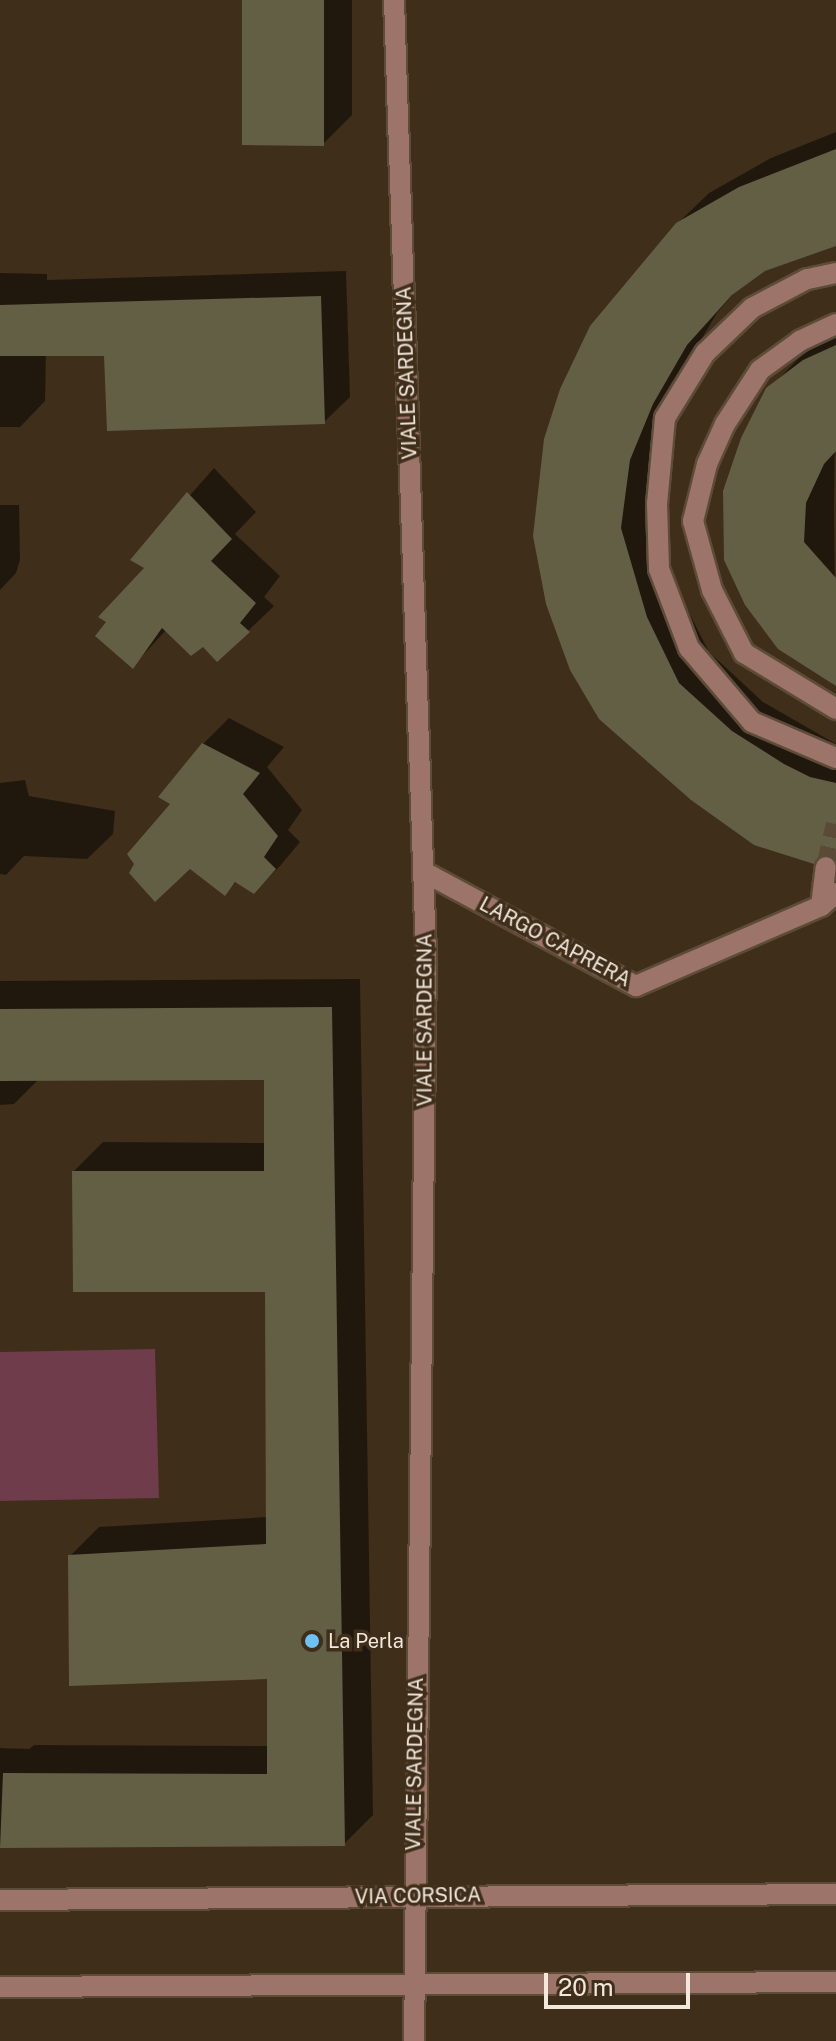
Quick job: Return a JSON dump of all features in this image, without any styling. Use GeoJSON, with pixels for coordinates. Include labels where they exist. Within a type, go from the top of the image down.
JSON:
{"type":"FeatureCollection","features":[{"type":"Feature","properties":{"kind":"street","name":"VIALE SARDEGNA"},"geometry":{"type":"LineString","coordinates":[[394,0],[426,956],[412,1986],[414,2041]]}},
{"type":"Feature","properties":{"kind":"street"},"geometry":{"type":"LineString","coordinates":[[836,273],[807,279],[752,308],[705,353],[665,418],[657,504],[659,569],[689,648],[752,722],[836,758]]}},
{"type":"Feature","properties":{"kind":"street"},"geometry":{"type":"LineString","coordinates":[[836,324],[800,341],[760,370],[725,424],[707,464],[693,521],[712,590],[744,653],[836,709]]}},
{"type":"Feature","properties":{"kind":"street","name":"LARGO CAPRERA"},"geometry":{"type":"LineString","coordinates":[[424,872],[636,986],[828,899],[826,867]]}},
{"type":"Feature","properties":{"kind":"street","name":"VIA CORSICA"},"geometry":{"type":"LineString","coordinates":[[0,1900],[836,1894]]}},
{"type":"Feature","properties":{"kind":"street"},"geometry":{"type":"LineString","coordinates":[[0,1987],[836,1982]]}},
{"type":"Feature","properties":{"kind":"shaded area"},"geometry":{"type":"Polygon","coordinates":[[[155,1349],[159,1498],[0,1501],[0,1352],[155,1349]]]}},
{"type":"Feature","properties":{"kind":"building"},"geometry":{"type":"Polygon","coordinates":[[[242,0],[324,0],[324,146],[242,145],[242,0]]]}},
{"type":"Feature","properties":{"kind":"building"},"geometry":{"type":"Polygon","coordinates":[[[836,149],[836,246],[765,271],[732,295],[687,345],[653,404],[630,460],[621,528],[647,617],[679,683],[732,731],[810,777],[836,783],[836,859],[822,855],[814,864],[754,845],[691,800],[599,719],[570,670],[546,604],[533,536],[544,439],[560,389],[590,326],[676,223],[739,187],[836,149]]]}},
{"type":"Feature","properties":{"kind":"building"},"geometry":{"type":"Polygon","coordinates":[[[321,296],[325,424],[107,431],[104,356],[0,356],[0,305],[321,296]]]}},
{"type":"Feature","properties":{"kind":"building"},"geometry":{"type":"Polygon","coordinates":[[[836,345],[836,451],[824,464],[806,503],[804,542],[836,578],[836,686],[778,649],[745,605],[724,560],[723,491],[741,438],[766,388],[803,360],[836,345]]]}},
{"type":"Feature","properties":{"kind":"building"},"geometry":{"type":"Polygon","coordinates":[[[187,492],[232,539],[211,561],[256,603],[240,623],[250,632],[217,662],[203,647],[191,656],[162,628],[133,669],[95,636],[106,622],[98,617],[144,568],[130,560],[187,492]]]}},
{"type":"Feature","properties":{"kind":"building"},"geometry":{"type":"Polygon","coordinates":[[[202,743],[260,773],[243,794],[278,836],[264,857],[276,869],[254,894],[235,882],[225,896],[190,869],[155,902],[129,873],[134,864],[127,854],[170,804],[158,797],[202,743]]]}},
{"type":"Feature","properties":{"kind":"building"},"geometry":{"type":"Polygon","coordinates":[[[332,1007],[345,1846],[0,1848],[3,1773],[267,1774],[267,1679],[69,1686],[68,1555],[266,1544],[265,1292],[73,1292],[72,1171],[264,1171],[264,1080],[0,1081],[0,1009],[332,1007]]]}},
{"type":"Feature","properties":{"kind":"tunnel"},"geometry":{"type":"LineString","coordinates":[[826,867],[836,824]]}},
{"type":"Feature","properties":{"kind":"place","name":"La Perla"},"geometry":{"type":"Point","coordinates":[312,1641]}}]}
